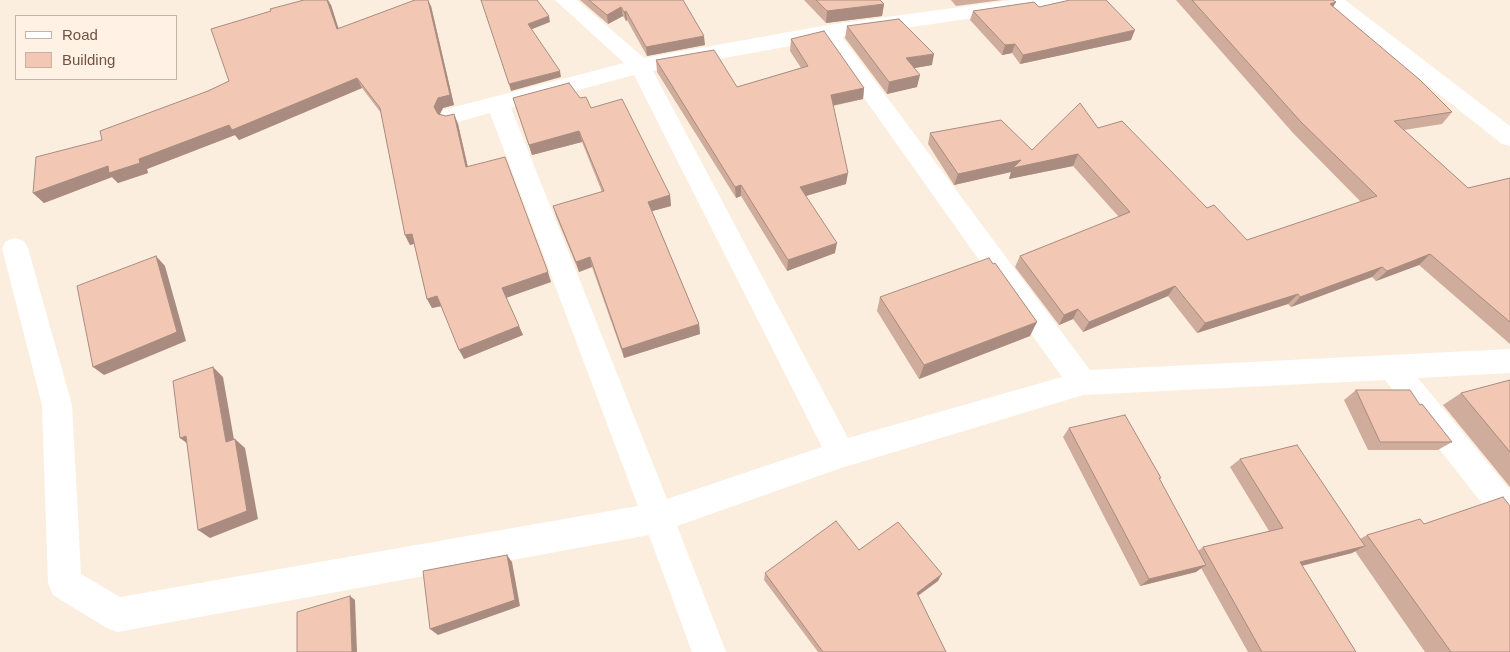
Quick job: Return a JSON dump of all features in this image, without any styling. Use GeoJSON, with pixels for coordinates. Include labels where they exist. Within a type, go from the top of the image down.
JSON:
{"type":"FeatureCollection","features":[{"type":"Feature","properties":{"kind":"street"},"geometry":{"type":"LineString","coordinates":[[565,0],[640,66],[841,454]]}},
{"type":"Feature","properties":{"kind":"street"},"geometry":{"type":"LineString","coordinates":[[451,116],[640,66],[828,32],[1057,0]]}},
{"type":"Feature","properties":{"kind":"street"},"geometry":{"type":"LineString","coordinates":[[1332,0],[1510,138]]}},
{"type":"Feature","properties":{"kind":"street"},"geometry":{"type":"LineString","coordinates":[[828,32],[1083,383]]}},
{"type":"Feature","properties":{"kind":"street"},"geometry":{"type":"LineString","coordinates":[[498,104],[540,217],[597,356],[709,652]]}},
{"type":"Feature","properties":{"kind":"street"},"geometry":{"type":"LineString","coordinates":[[15,248],[57,405],[65,583],[117,615],[657,518],[841,454],[1083,383],[1510,361]]}},
{"type":"Feature","properties":{"kind":"street"},"geometry":{"type":"LineString","coordinates":[[1392,367],[1510,514]]}},
{"type":"Feature","properties":{"kind":"building"},"geometry":{"type":"Polygon","coordinates":[[[304,0],[327,0],[337,29],[415,0],[428,0],[450,95],[438,98],[434,107],[438,114],[446,116],[454,114],[466,167],[505,157],[548,272],[502,288],[519,326],[459,350],[437,296],[427,299],[412,234],[405,235],[380,108],[357,78],[232,130],[229,125],[139,159],[140,163],[109,173],[108,166],[33,193],[36,157],[102,140],[100,131],[208,91],[229,81],[211,29],[271,11],[270,9],[304,0]]]}},
{"type":"Feature","properties":{"kind":"building"},"geometry":{"type":"Polygon","coordinates":[[[481,0],[537,0],[549,16],[528,24],[560,71],[509,84],[481,0]]]}},
{"type":"Feature","properties":{"kind":"building"},"geometry":{"type":"Polygon","coordinates":[[[589,0],[683,0],[704,36],[646,47],[626,11],[624,12],[621,7],[607,15],[589,0]]]}},
{"type":"Feature","properties":{"kind":"building"},"geometry":{"type":"Polygon","coordinates":[[[816,0],[880,0],[884,4],[827,11],[816,0]]]}},
{"type":"Feature","properties":{"kind":"building"},"geometry":{"type":"Polygon","coordinates":[[[1070,0],[1106,0],[1135,30],[1023,55],[1015,44],[1005,45],[973,11],[1034,2],[1039,7],[1070,0]]]}},
{"type":"Feature","properties":{"kind":"building"},"geometry":{"type":"Polygon","coordinates":[[[1192,0],[1333,0],[1336,2],[1330,4],[1420,80],[1452,112],[1394,121],[1468,188],[1510,178],[1510,322],[1430,254],[1387,271],[1382,267],[1300,297],[1298,294],[1205,323],[1175,286],[1089,322],[1078,309],[1064,315],[1020,256],[1130,212],[1078,154],[1013,168],[1021,160],[958,174],[930,133],[1001,120],[1032,150],[1080,103],[1098,128],[1122,121],[1207,208],[1214,205],[1247,240],[1377,196],[1301,122],[1192,0]]]}},
{"type":"Feature","properties":{"kind":"building"},"geometry":{"type":"Polygon","coordinates":[[[899,19],[934,54],[906,58],[920,75],[889,82],[847,26],[899,19]]]}},
{"type":"Feature","properties":{"kind":"building"},"geometry":{"type":"Polygon","coordinates":[[[824,31],[864,88],[831,95],[848,173],[800,187],[837,243],[788,260],[741,185],[735,187],[656,60],[714,50],[737,87],[808,66],[791,39],[824,31]]]}},
{"type":"Feature","properties":{"kind":"building"},"geometry":{"type":"Polygon","coordinates":[[[569,83],[580,98],[586,97],[591,108],[622,99],[670,195],[648,202],[699,324],[622,349],[590,257],[576,262],[553,206],[604,191],[579,131],[529,145],[513,98],[569,83]]]}},
{"type":"Feature","properties":{"kind":"building"},"geometry":{"type":"Polygon","coordinates":[[[156,256],[177,332],[93,367],[77,286],[156,256]]]}},
{"type":"Feature","properties":{"kind":"building"},"geometry":{"type":"Polygon","coordinates":[[[989,258],[993,264],[995,263],[1037,322],[924,365],[880,297],[989,258]]]}},
{"type":"Feature","properties":{"kind":"building"},"geometry":{"type":"Polygon","coordinates":[[[213,367],[226,442],[235,439],[247,511],[198,530],[186,436],[180,438],[173,381],[213,367]]]}},
{"type":"Feature","properties":{"kind":"building"},"geometry":{"type":"Polygon","coordinates":[[[1510,380],[1510,452],[1461,393],[1510,380]]]}},
{"type":"Feature","properties":{"kind":"building"},"geometry":{"type":"Polygon","coordinates":[[[1356,390],[1410,390],[1420,405],[1422,404],[1452,442],[1380,442],[1356,390]]]}},
{"type":"Feature","properties":{"kind":"building"},"geometry":{"type":"Polygon","coordinates":[[[1125,415],[1161,478],[1159,478],[1206,565],[1149,579],[1069,428],[1125,415]]]}},
{"type":"Feature","properties":{"kind":"building"},"geometry":{"type":"Polygon","coordinates":[[[1297,445],[1365,546],[1300,562],[1356,652],[1262,652],[1203,547],[1283,528],[1240,459],[1297,445]]]}},
{"type":"Feature","properties":{"kind":"building"},"geometry":{"type":"Polygon","coordinates":[[[1503,497],[1510,506],[1510,652],[1451,652],[1367,535],[1420,519],[1424,524],[1503,497]]]}},
{"type":"Feature","properties":{"kind":"building"},"geometry":{"type":"Polygon","coordinates":[[[836,521],[859,550],[898,522],[942,574],[917,593],[946,652],[823,652],[765,573],[836,521]]]}},
{"type":"Feature","properties":{"kind":"building"},"geometry":{"type":"Polygon","coordinates":[[[507,555],[515,600],[430,629],[423,571],[507,555]]]}},
{"type":"Feature","properties":{"kind":"building"},"geometry":{"type":"Polygon","coordinates":[[[350,596],[352,652],[297,652],[297,612],[350,596]]]}}]}
